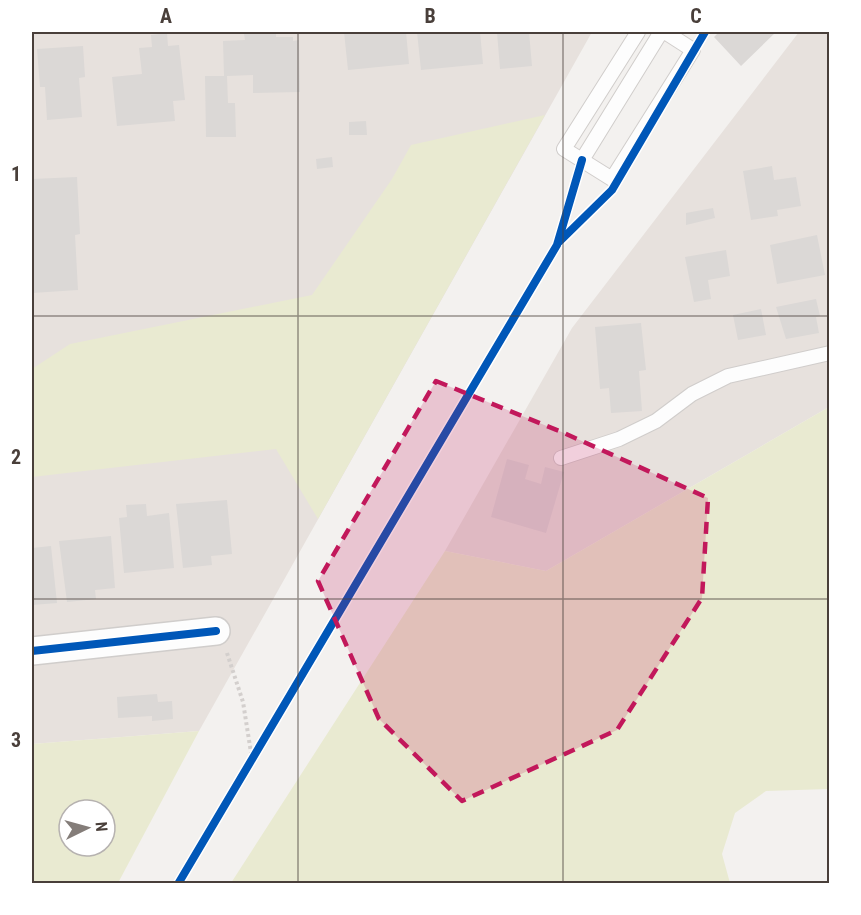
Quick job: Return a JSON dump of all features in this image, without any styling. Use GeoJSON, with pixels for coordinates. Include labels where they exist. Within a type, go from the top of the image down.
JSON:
{"type":"FeatureCollection","features":[{"type":"Feature","properties":{"kind":"street"},"geometry":{"type":"LineString","coordinates":[[32,651],[216,631]]}},
{"type":"Feature","properties":{"kind":"lane"},"geometry":{"type":"LineString","coordinates":[[582,160],[663,32],[693,50],[612,179],[564,149],[638,32]]}},
{"type":"Feature","properties":{"kind":"lane"},"geometry":{"type":"LineString","coordinates":[[561,458],[619,439],[656,421],[692,394],[728,376],[830,353]]}},
{"type":"Feature","properties":{"kind":"path"},"geometry":{"type":"LineString","coordinates":[[216,631],[237,683],[252,759]]}},
{"type":"Feature","properties":{"kind":"path"},"geometry":{"type":"LineString","coordinates":[[246,769],[258,749]]}},
{"type":"Feature","properties":{"kind":"highlighted area"},"geometry":{"type":"Polygon","coordinates":[[[436,381],[564,433],[708,498],[702,598],[617,730],[462,801],[379,719],[318,581],[436,381]]]}},
{"type":"Feature","properties":{"kind":"shaded area"},"geometry":{"type":"Polygon","coordinates":[[[32,32],[592,32],[199,731],[32,744],[32,32]]]}},
{"type":"Feature","properties":{"kind":"shaded area"},"geometry":{"type":"Polygon","coordinates":[[[799,32],[829,32],[829,407],[546,571],[445,551],[572,328],[799,32]]]}},
{"type":"Feature","properties":{"kind":"green space"},"geometry":{"type":"Polygon","coordinates":[[[545,115],[318,519],[276,449],[32,477],[32,369],[70,344],[312,295],[392,179],[411,145],[545,115]]]}},
{"type":"Feature","properties":{"kind":"green space"},"geometry":{"type":"Polygon","coordinates":[[[829,407],[829,789],[766,791],[735,813],[722,854],[730,883],[231,883],[445,551],[546,571],[829,407]]]}},
{"type":"Feature","properties":{"kind":"green space"},"geometry":{"type":"Polygon","coordinates":[[[199,731],[118,883],[32,883],[32,744],[199,731]]]}},
{"type":"Feature","properties":{"kind":"building"},"geometry":{"type":"Polygon","coordinates":[[[344,32],[406,32],[409,64],[348,70],[344,32]]]}},
{"type":"Feature","properties":{"kind":"building"},"geometry":{"type":"Polygon","coordinates":[[[417,32],[480,32],[483,64],[421,70],[417,32]]]}},
{"type":"Feature","properties":{"kind":"building"},"geometry":{"type":"Polygon","coordinates":[[[497,32],[529,32],[532,66],[500,69],[497,32]]]}},
{"type":"Feature","properties":{"kind":"building"},"geometry":{"type":"Polygon","coordinates":[[[719,32],[776,32],[741,66],[714,37],[719,32]]]}},
{"type":"Feature","properties":{"kind":"building"},"geometry":{"type":"Polygon","coordinates":[[[167,33],[168,46],[179,45],[185,100],[173,101],[175,121],[117,126],[112,77],[142,74],[139,48],[152,47],[151,35],[167,33]]]}},
{"type":"Feature","properties":{"kind":"building"},"geometry":{"type":"Polygon","coordinates":[[[244,34],[276,34],[276,37],[293,37],[293,41],[299,40],[300,92],[253,93],[253,75],[227,76],[228,103],[235,103],[236,137],[206,137],[205,76],[224,76],[223,41],[245,40],[244,34]]]}},
{"type":"Feature","properties":{"kind":"building"},"geometry":{"type":"Polygon","coordinates":[[[83,46],[85,77],[79,78],[82,117],[47,120],[45,87],[40,87],[37,49],[83,46]]]}},
{"type":"Feature","properties":{"kind":"building"},"geometry":{"type":"Polygon","coordinates":[[[366,121],[367,135],[349,135],[349,122],[366,121]]]}},
{"type":"Feature","properties":{"kind":"building"},"geometry":{"type":"Polygon","coordinates":[[[332,157],[333,167],[317,169],[316,159],[332,157]]]}},
{"type":"Feature","properties":{"kind":"building"},"geometry":{"type":"Polygon","coordinates":[[[772,166],[774,180],[796,177],[801,206],[777,210],[778,216],[751,220],[743,171],[772,166]]]}},
{"type":"Feature","properties":{"kind":"building"},"geometry":{"type":"Polygon","coordinates":[[[77,177],[80,234],[75,235],[78,290],[32,293],[32,179],[77,177]]]}},
{"type":"Feature","properties":{"kind":"building"},"geometry":{"type":"Polygon","coordinates":[[[713,208],[715,218],[686,225],[686,213],[713,208]]]}},
{"type":"Feature","properties":{"kind":"building"},"geometry":{"type":"Polygon","coordinates":[[[817,235],[825,275],[777,284],[770,245],[817,235]]]}},
{"type":"Feature","properties":{"kind":"building"},"geometry":{"type":"Polygon","coordinates":[[[726,250],[730,276],[708,280],[711,299],[694,302],[685,257],[726,250]]]}},
{"type":"Feature","properties":{"kind":"building"},"geometry":{"type":"Polygon","coordinates":[[[816,299],[820,316],[816,317],[819,333],[786,339],[776,307],[816,299]]]}},
{"type":"Feature","properties":{"kind":"building"},"geometry":{"type":"Polygon","coordinates":[[[761,309],[766,335],[738,340],[733,315],[761,309]]]}},
{"type":"Feature","properties":{"kind":"building"},"geometry":{"type":"Polygon","coordinates":[[[641,323],[646,370],[639,371],[642,411],[611,413],[609,388],[600,389],[595,327],[641,323]]]}},
{"type":"Feature","properties":{"kind":"building"},"geometry":{"type":"Polygon","coordinates":[[[507,459],[529,465],[525,479],[541,484],[545,467],[564,472],[546,533],[491,517],[507,459]]]}},
{"type":"Feature","properties":{"kind":"building"},"geometry":{"type":"Polygon","coordinates":[[[227,500],[232,554],[211,556],[212,565],[183,568],[176,504],[227,500]]]}},
{"type":"Feature","properties":{"kind":"building"},"geometry":{"type":"Polygon","coordinates":[[[146,504],[147,516],[169,513],[174,568],[124,573],[119,518],[127,517],[126,505],[146,504]]]}},
{"type":"Feature","properties":{"kind":"building"},"geometry":{"type":"Polygon","coordinates":[[[111,536],[115,588],[95,590],[96,599],[67,602],[59,541],[111,536]]]}},
{"type":"Feature","properties":{"kind":"building"},"geometry":{"type":"Polygon","coordinates":[[[51,546],[57,603],[32,605],[32,548],[51,546]]]}},
{"type":"Feature","properties":{"kind":"building"},"geometry":{"type":"Polygon","coordinates":[[[157,694],[158,702],[172,701],[173,719],[152,721],[152,716],[118,718],[117,697],[157,694]]]}},
{"type":"Feature","properties":{"kind":"cycle path"},"geometry":{"type":"LineString","coordinates":[[559,242],[612,190],[705,32]]}},
{"type":"Feature","properties":{"kind":"cycle path"},"geometry":{"type":"LineString","coordinates":[[178,884],[557,245],[582,160]]}},
{"type":"Feature","properties":{"kind":"cycle path"},"geometry":{"type":"LineString","coordinates":[[32,651],[216,631]]}}]}
